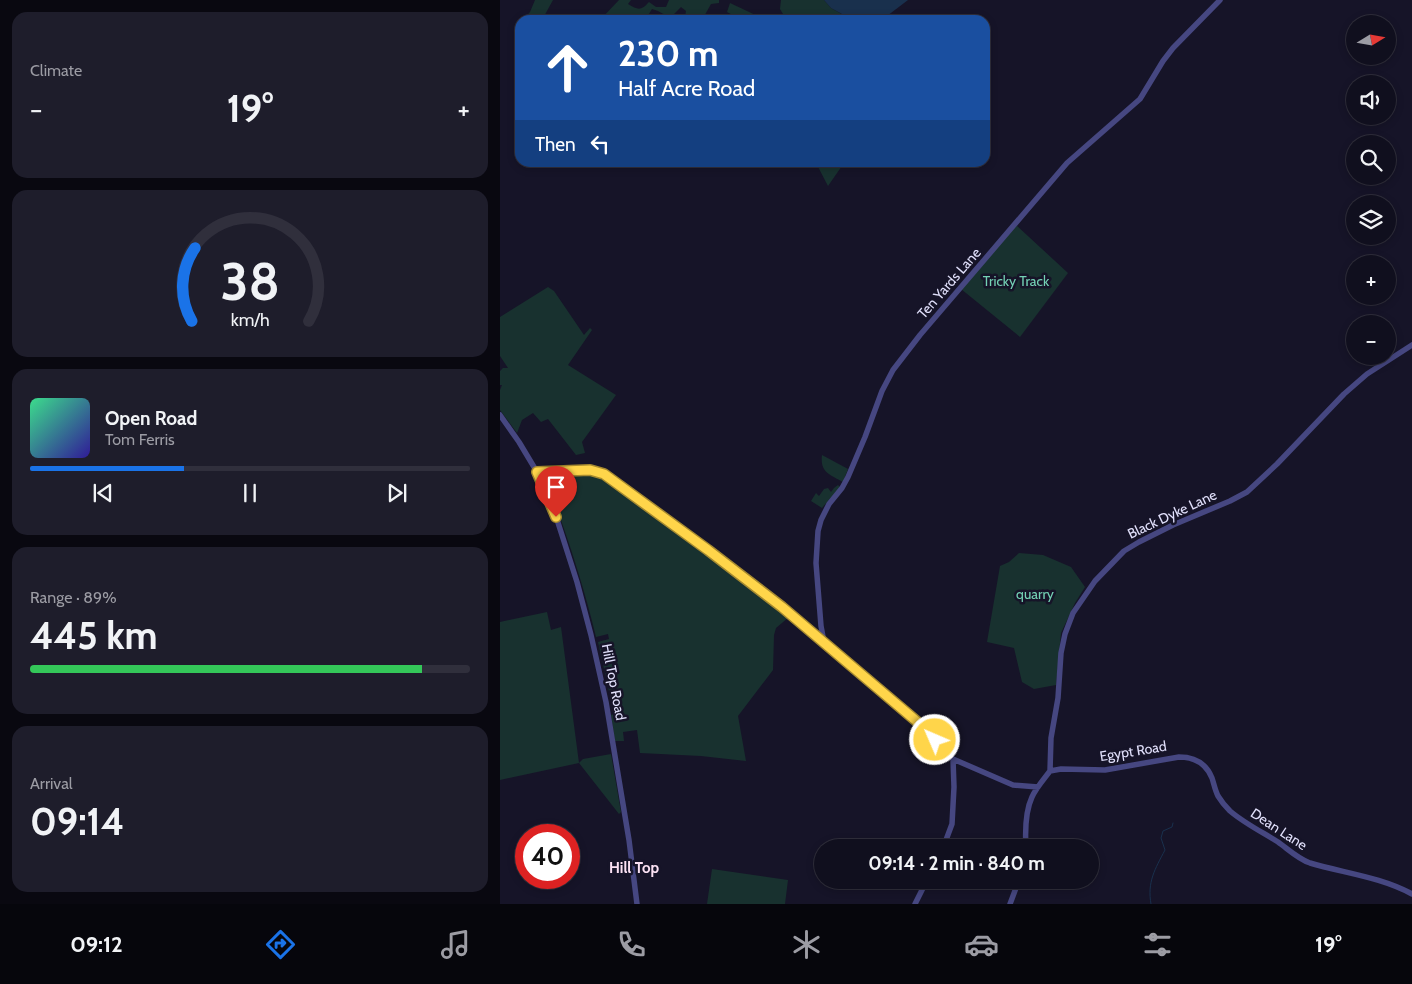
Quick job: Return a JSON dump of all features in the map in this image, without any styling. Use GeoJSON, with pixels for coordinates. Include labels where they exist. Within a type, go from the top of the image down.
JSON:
{"type":"FeatureCollection","features":[{"type":"Feature","properties":{"kind":"street","name":"Ten Yards Lane"},"geometry":{"type":"LineString","coordinates":[[824,642],[816,563],[817,540],[821,520],[829,504],[842,488],[852,470],[882,390],[893,370],[920,335],[1067,162],[1140,99],[1162,61],[1220,0]]}},
{"type":"Feature","properties":{"kind":"street","name":"Black Dyke Lane"},"geometry":{"type":"LineString","coordinates":[[1050,771],[1051,738],[1058,698],[1061,653],[1065,634],[1073,613],[1095,581],[1124,551],[1139,542],[1172,525],[1247,492],[1277,464],[1344,394],[1367,374],[1412,345]]}},
{"type":"Feature","properties":{"kind":"street","name":"Hill Top Road"},"geometry":{"type":"LineString","coordinates":[[500,415],[537,472],[553,507],[577,582],[608,710],[629,840],[637,904]]}},
{"type":"Feature","properties":{"kind":"street"},"geometry":{"type":"LineString","coordinates":[[537,472],[590,470],[604,474],[782,607],[927,730],[953,759],[1013,785],[1038,787]]}},
{"type":"Feature","properties":{"kind":"street"},"geometry":{"type":"LineString","coordinates":[[810,631],[821,626]]}},
{"type":"Feature","properties":{"kind":"street","name":"Egypt Road"},"geometry":{"type":"LineString","coordinates":[[1050,771],[1061,769],[1105,770],[1187,757],[1201,763],[1207,768],[1211,776]]}},
{"type":"Feature","properties":{"kind":"street"},"geometry":{"type":"LineString","coordinates":[[947,839],[952,824],[953,759]]}},
{"type":"Feature","properties":{"kind":"street"},"geometry":{"type":"LineString","coordinates":[[1026,839],[1026,825],[1033,795],[1050,771]]}},
{"type":"Feature","properties":{"kind":"street","name":"Dean Lane"},"geometry":{"type":"LineString","coordinates":[[1211,776],[1216,793],[1228,809],[1240,819],[1307,862],[1375,879],[1412,894]]}},
{"type":"Feature","properties":{"kind":"street"},"geometry":{"type":"LineString","coordinates":[[915,904],[922,889]]}},
{"type":"Feature","properties":{"kind":"street"},"geometry":{"type":"LineString","coordinates":[[1010,904],[1016,889]]}},
{"type":"Feature","properties":{"kind":"green space"},"geometry":{"type":"Polygon","coordinates":[[[535,0],[553,0],[545,15],[527,15],[535,0]]]}},
{"type":"Feature","properties":{"kind":"green space"},"geometry":{"type":"Polygon","coordinates":[[[619,0],[631,0],[628,4],[639,9],[649,2],[656,7],[666,7],[669,0],[719,0],[719,3],[711,4],[705,15],[685,15],[686,11],[681,7],[670,15],[665,15],[652,9],[648,15],[605,15],[619,0]]]}},
{"type":"Feature","properties":{"kind":"green space"},"geometry":{"type":"Polygon","coordinates":[[[781,0],[824,0],[831,8],[843,15],[784,15],[780,9],[781,0]]]}},
{"type":"Feature","properties":{"kind":"green space"},"geometry":{"type":"Polygon","coordinates":[[[730,3],[755,15],[733,15],[727,12],[730,3]]]}},
{"type":"Feature","properties":{"kind":"green space"},"geometry":{"type":"Polygon","coordinates":[[[818,167],[841,167],[828,186],[818,167]]]}},
{"type":"Feature","properties":{"kind":"green space","name":"Tricky Track"},"geometry":{"type":"Polygon","coordinates":[[[1015,224],[1068,273],[1020,337],[961,289],[1015,224]]]}},
{"type":"Feature","properties":{"kind":"green space"},"geometry":{"type":"Polygon","coordinates":[[[548,287],[554,291],[584,335],[590,328],[592,330],[568,365],[616,395],[582,442],[585,453],[576,455],[548,419],[541,422],[533,413],[522,420],[517,433],[500,410],[500,390],[502,385],[500,385],[500,371],[503,368],[508,368],[500,356],[500,317],[548,287]]]}},
{"type":"Feature","properties":{"kind":"green space"},"geometry":{"type":"Polygon","coordinates":[[[822,455],[848,469],[843,482],[826,472],[822,465],[822,455]]]}},
{"type":"Feature","properties":{"kind":"green space"},"geometry":{"type":"Polygon","coordinates":[[[589,473],[601,476],[789,617],[776,628],[773,670],[738,716],[746,761],[701,756],[640,753],[637,730],[623,732],[624,741],[615,741],[611,715],[614,714],[598,642],[609,639],[608,634],[596,637],[575,563],[550,490],[552,486],[548,474],[589,473]]]}},
{"type":"Feature","properties":{"kind":"green space"},"geometry":{"type":"Polygon","coordinates":[[[838,485],[840,487],[822,508],[811,501],[816,493],[819,496],[824,489],[828,488],[831,492],[838,485]]]}},
{"type":"Feature","properties":{"kind":"green space","name":"quarry"},"geometry":{"type":"Polygon","coordinates":[[[1019,553],[1043,555],[1071,567],[1085,587],[1061,633],[1056,685],[1034,689],[1022,682],[1014,648],[987,642],[1000,566],[1009,562],[1019,553]]]}},
{"type":"Feature","properties":{"kind":"green space"},"geometry":{"type":"Polygon","coordinates":[[[547,612],[551,630],[561,627],[579,763],[500,780],[500,622],[547,612]]]}},
{"type":"Feature","properties":{"kind":"green space"},"geometry":{"type":"Polygon","coordinates":[[[611,754],[621,812],[619,814],[579,763],[583,759],[611,754]]]}},
{"type":"Feature","properties":{"kind":"green space"},"geometry":{"type":"Polygon","coordinates":[[[712,869],[788,880],[785,904],[707,904],[712,869]]]}},
{"type":"Feature","properties":{"kind":"water"},"geometry":{"type":"Polygon","coordinates":[[[824,0],[908,0],[888,15],[844,15],[831,8],[824,0]]]}},
{"type":"Feature","properties":{"kind":"waterway"},"geometry":{"type":"LineString","coordinates":[[1151,904],[1151,882],[1165,850],[1161,838],[1163,831],[1172,827],[1173,823]]}},
{"type":"Feature","properties":{"kind":"district","name":"Hill Top"},"geometry":{"type":"Point","coordinates":[634,868]}},
{"type":"Feature","properties":{"kind":"route"},"geometry":{"type":"LineString","coordinates":[[556,517],[537,472],[590,470],[604,474],[782,607],[927,730],[935,740]]}}]}
